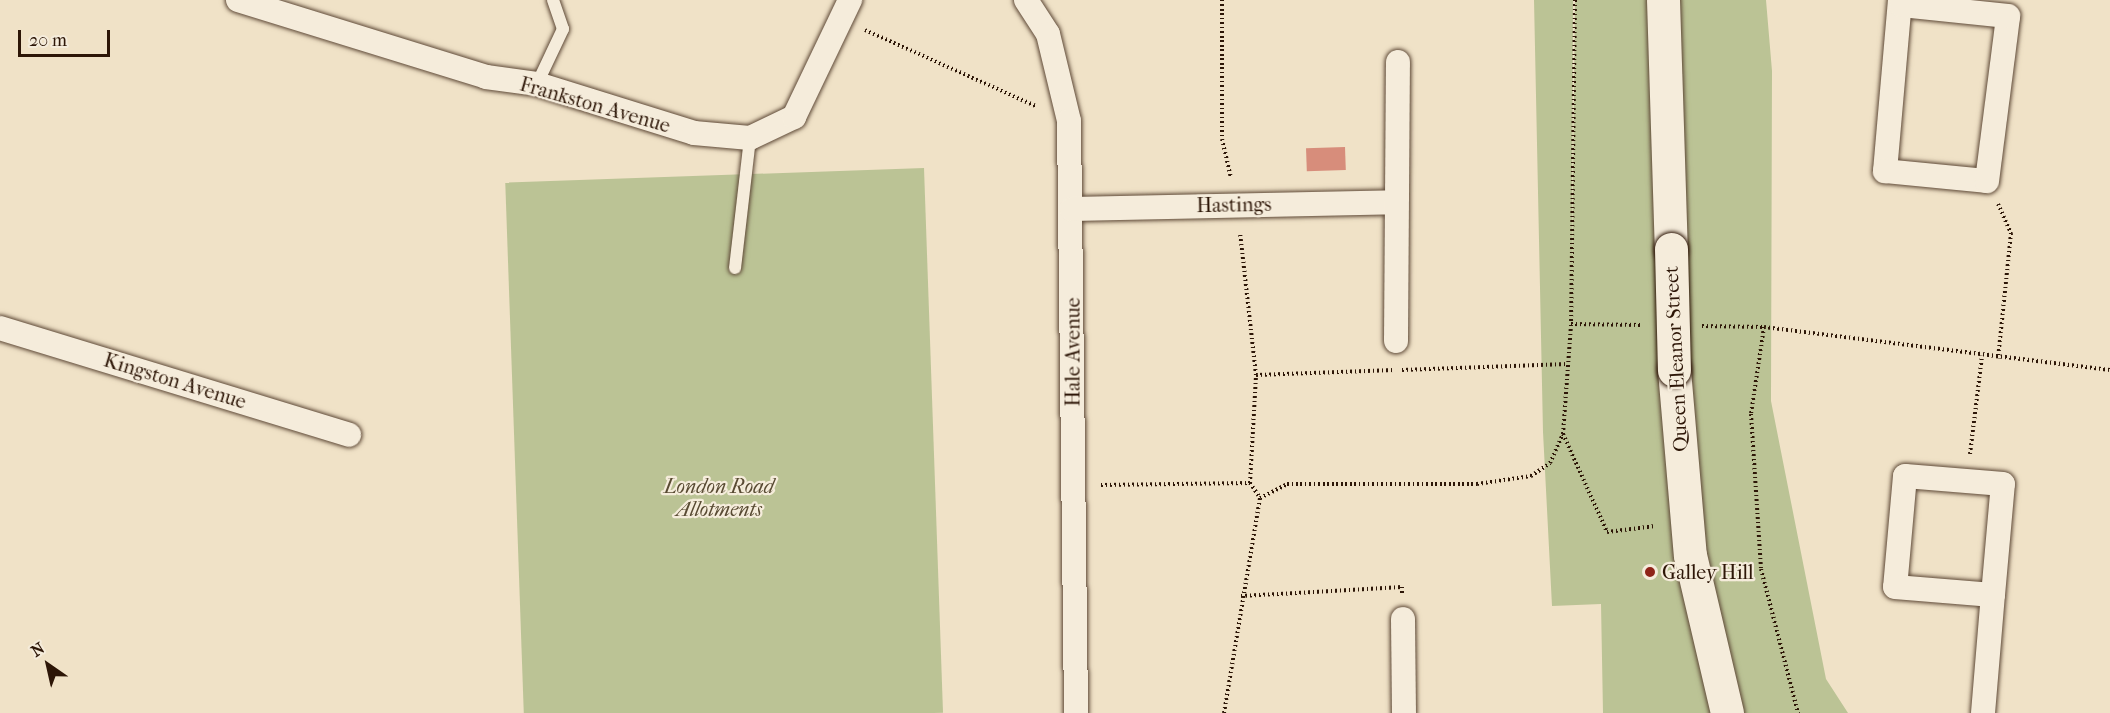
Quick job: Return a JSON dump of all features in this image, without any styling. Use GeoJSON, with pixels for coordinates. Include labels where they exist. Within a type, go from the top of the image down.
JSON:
{"type":"FeatureCollection","features":[{"type":"Feature","properties":{"kind":"street","name":"Frankston Avenue"},"geometry":{"type":"LineString","coordinates":[[238,0],[486,77],[537,84],[694,133],[750,138]]}},
{"type":"Feature","properties":{"kind":"street","name":"Hale Avenue"},"geometry":{"type":"LineString","coordinates":[[1026,0],[1048,34],[1069,121],[1072,208],[1076,713]]}},
{"type":"Feature","properties":{"kind":"street","name":"Queen Eleanor Street"},"geometry":{"type":"LineString","coordinates":[[1663,0],[1674,370],[1687,523],[1690,555],[1727,713]]}},
{"type":"Feature","properties":{"kind":"street"},"geometry":{"type":"LineString","coordinates":[[1901,2],[2008,16],[1987,182],[1885,171],[1901,2]]}},
{"type":"Feature","properties":{"kind":"street"},"geometry":{"type":"LineString","coordinates":[[750,138],[794,117],[844,10]]}},
{"type":"Feature","properties":{"kind":"street"},"geometry":{"type":"LineString","coordinates":[[1396,341],[1398,62]]}},
{"type":"Feature","properties":{"kind":"street","name":"Hastings"},"geometry":{"type":"LineString","coordinates":[[1072,208],[1396,202]]}},
{"type":"Feature","properties":{"kind":"street","name":"Kingston Avenue"},"geometry":{"type":"LineString","coordinates":[[0,328],[349,435]]}},
{"type":"Feature","properties":{"kind":"street"},"geometry":{"type":"LineString","coordinates":[[1983,713],[1993,596],[2002,484],[1968,479],[1905,476],[1895,587],[1993,596]]}},
{"type":"Feature","properties":{"kind":"street"},"geometry":{"type":"LineString","coordinates":[[1403,619],[1404,713]]}},
{"type":"Feature","properties":{"kind":"lane"},"geometry":{"type":"LineString","coordinates":[[537,84],[563,29],[553,0]]}},
{"type":"Feature","properties":{"kind":"lane"},"geometry":{"type":"LineString","coordinates":[[735,268],[750,138]]}},
{"type":"Feature","properties":{"kind":"path"},"geometry":{"type":"LineString","coordinates":[[1222,0],[1222,139],[1237,205],[1256,375],[1250,483],[1260,498],[1241,596],[1224,713]]}},
{"type":"Feature","properties":{"kind":"path"},"geometry":{"type":"LineString","coordinates":[[1260,498],[1287,484],[1477,484],[1531,476],[1550,463],[1563,434],[1571,324],[1575,0]]}},
{"type":"Feature","properties":{"kind":"path"},"geometry":{"type":"LineString","coordinates":[[844,10],[1069,121]]}},
{"type":"Feature","properties":{"kind":"path"},"geometry":{"type":"LineString","coordinates":[[1987,182],[2011,233],[1998,358]]}},
{"type":"Feature","properties":{"kind":"path"},"geometry":{"type":"LineString","coordinates":[[1571,324],[1651,325]]}},
{"type":"Feature","properties":{"kind":"path"},"geometry":{"type":"LineString","coordinates":[[1696,326],[1764,327],[1998,358],[2110,370]]}},
{"type":"Feature","properties":{"kind":"path"},"geometry":{"type":"LineString","coordinates":[[1764,327],[1751,414],[1761,569],[1798,713]]}},
{"type":"Feature","properties":{"kind":"path"},"geometry":{"type":"LineString","coordinates":[[1396,341],[1398,370]]}},
{"type":"Feature","properties":{"kind":"path"},"geometry":{"type":"LineString","coordinates":[[1968,479],[1982,356]]}},
{"type":"Feature","properties":{"kind":"path"},"geometry":{"type":"LineString","coordinates":[[1256,375],[1568,364]]}},
{"type":"Feature","properties":{"kind":"path"},"geometry":{"type":"LineString","coordinates":[[1563,434],[1607,532],[1687,523]]}},
{"type":"Feature","properties":{"kind":"path"},"geometry":{"type":"LineString","coordinates":[[1073,486],[1250,483]]}},
{"type":"Feature","properties":{"kind":"path"},"geometry":{"type":"LineString","coordinates":[[1241,596],[1402,587],[1403,619]]}},
{"type":"Feature","properties":{"kind":"green space"},"geometry":{"type":"Polygon","coordinates":[[[1534,0],[1573,0],[1572,278],[1575,0],[1766,0],[1772,71],[1771,401],[1826,679],[1848,713],[1603,713],[1601,604],[1552,606],[1543,432],[1534,0]]]}},
{"type":"Feature","properties":{"kind":"green space","name":"London Road Allotments"},"geometry":{"type":"Polygon","coordinates":[[[924,168],[943,713],[524,713],[505,183],[924,168]]]}},
{"type":"Feature","properties":{"kind":"building"},"geometry":{"type":"Polygon","coordinates":[[[1345,147],[1346,170],[1307,171],[1306,148],[1345,147]]]}},
{"type":"Feature","properties":{"kind":"place","name":"Galley Hill"},"geometry":{"type":"Point","coordinates":[1650,572]}}]}
